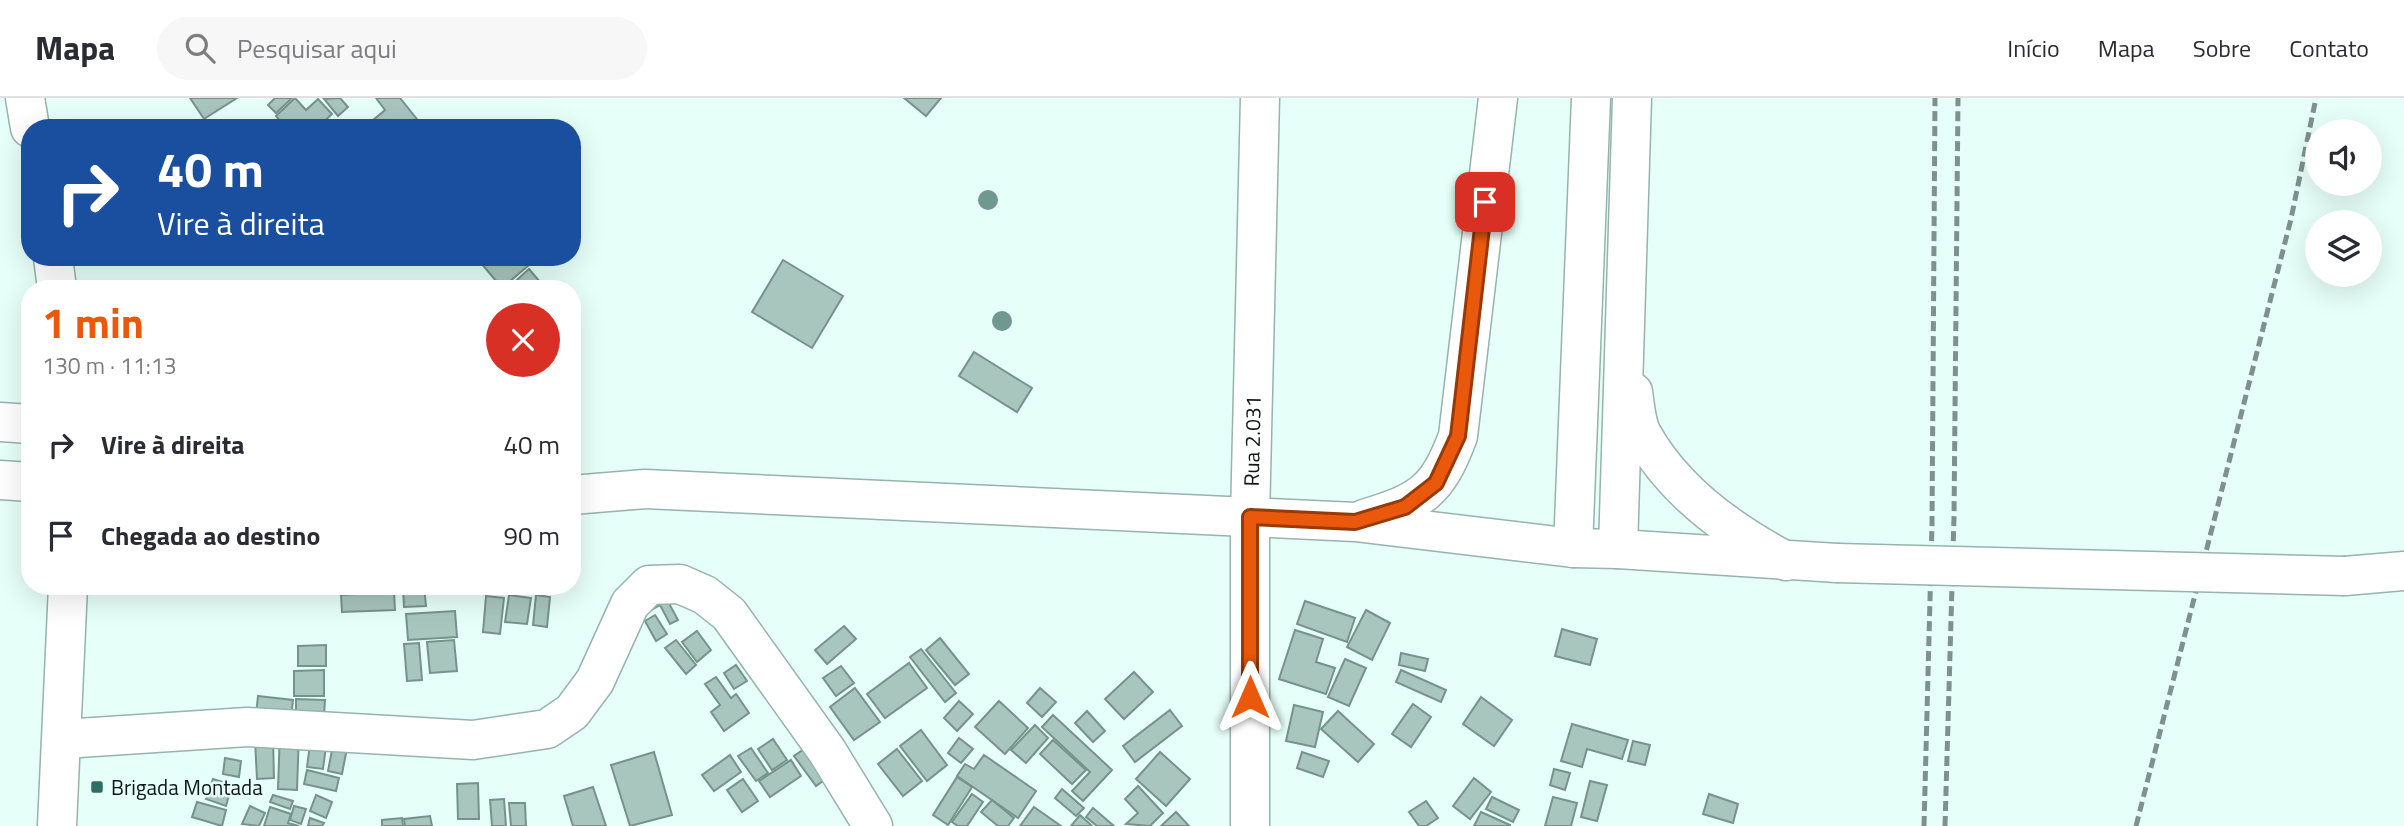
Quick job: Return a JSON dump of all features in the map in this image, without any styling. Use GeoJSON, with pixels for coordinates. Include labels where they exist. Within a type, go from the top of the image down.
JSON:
{"type":"FeatureCollection","features":[{"type":"Feature","properties":{"kind":"main road"},"geometry":{"type":"LineString","coordinates":[[25,98],[28,119]]}},
{"type":"Feature","properties":{"kind":"main road","name":"Rua 2.031"},"geometry":{"type":"LineString","coordinates":[[1250,826],[1250,517],[1260,98]]}},
{"type":"Feature","properties":{"kind":"main road"},"geometry":{"type":"LineString","coordinates":[[1355,522],[1405,507],[1436,483],[1458,436],[1498,98]]}},
{"type":"Feature","properties":{"kind":"main road"},"geometry":{"type":"LineString","coordinates":[[1573,548],[1591,98]]}},
{"type":"Feature","properties":{"kind":"main road"},"geometry":{"type":"LineString","coordinates":[[1618,549],[1632,98]]}},
{"type":"Feature","properties":{"kind":"main road"},"geometry":{"type":"LineString","coordinates":[[1624,353],[1641,433],[1672,474],[1747,540],[1786,561]]}},
{"type":"Feature","properties":{"kind":"main road"},"geometry":{"type":"LineString","coordinates":[[0,422],[21,423]]}},
{"type":"Feature","properties":{"kind":"main road"},"geometry":{"type":"LineString","coordinates":[[581,475],[645,489]]}},
{"type":"Feature","properties":{"kind":"main road"},"geometry":{"type":"LineString","coordinates":[[0,480],[21,481]]}},
{"type":"Feature","properties":{"kind":"main road"},"geometry":{"type":"LineString","coordinates":[[581,494],[645,489],[1355,522],[1573,548],[1786,561],[2345,576],[2404,571]]}},
{"type":"Feature","properties":{"kind":"main road"},"geometry":{"type":"LineString","coordinates":[[63,739],[247,727],[473,740],[547,729],[572,712],[595,681],[630,604],[649,585],[680,584],[705,595],[729,614],[827,751],[873,826]]}},
{"type":"Feature","properties":{"kind":"main road"},"geometry":{"type":"LineString","coordinates":[[57,826],[68,595]]}},
{"type":"Feature","properties":{"kind":"building"},"geometry":{"type":"Polygon","coordinates":[[[190,98],[237,98],[204,119],[190,98]]]}},
{"type":"Feature","properties":{"kind":"building"},"geometry":{"type":"Polygon","coordinates":[[[275,98],[292,98],[276,113],[268,105],[275,98]]]}},
{"type":"Feature","properties":{"kind":"building"},"geometry":{"type":"Polygon","coordinates":[[[295,98],[306,110],[318,99],[332,114],[327,119],[278,119],[276,116],[295,98]]]}},
{"type":"Feature","properties":{"kind":"building"},"geometry":{"type":"Polygon","coordinates":[[[340,98],[348,107],[338,116],[324,99],[340,98]]]}},
{"type":"Feature","properties":{"kind":"building"},"geometry":{"type":"Polygon","coordinates":[[[376,98],[400,98],[417,119],[374,119],[385,110],[376,98]]]}},
{"type":"Feature","properties":{"kind":"building"},"geometry":{"type":"Polygon","coordinates":[[[904,98],[941,98],[926,116],[904,98]]]}},
{"type":"Feature","properties":{"kind":"building"},"geometry":{"type":"Polygon","coordinates":[[[783,260],[843,296],[812,348],[752,312],[783,260]]]}},
{"type":"Feature","properties":{"kind":"building"},"geometry":{"type":"Polygon","coordinates":[[[484,266],[528,266],[511,280],[495,280],[484,266]]]}},
{"type":"Feature","properties":{"kind":"building"},"geometry":{"type":"Polygon","coordinates":[[[529,269],[538,280],[517,280],[529,269]]]}},
{"type":"Feature","properties":{"kind":"building"},"geometry":{"type":"Polygon","coordinates":[[[974,352],[1032,388],[1017,412],[959,376],[974,352]]]}},
{"type":"Feature","properties":{"kind":"building"},"geometry":{"type":"Polygon","coordinates":[[[659,585],[678,620],[670,624],[660,605],[648,612],[659,585]]]}},
{"type":"Feature","properties":{"kind":"building"},"geometry":{"type":"Polygon","coordinates":[[[341,595],[394,595],[395,610],[342,612],[341,595]]]}},
{"type":"Feature","properties":{"kind":"building"},"geometry":{"type":"Polygon","coordinates":[[[403,595],[425,595],[426,606],[404,607],[403,595]]]}},
{"type":"Feature","properties":{"kind":"building"},"geometry":{"type":"Polygon","coordinates":[[[509,595],[531,598],[527,624],[505,622],[509,595]]]}},
{"type":"Feature","properties":{"kind":"building"},"geometry":{"type":"Polygon","coordinates":[[[536,595],[550,597],[547,627],[533,625],[536,595]]]}},
{"type":"Feature","properties":{"kind":"building"},"geometry":{"type":"Polygon","coordinates":[[[486,596],[504,598],[500,634],[483,632],[486,596]]]}},
{"type":"Feature","properties":{"kind":"building"},"geometry":{"type":"Polygon","coordinates":[[[1305,601],[1355,618],[1347,642],[1297,624],[1305,601]]]}},
{"type":"Feature","properties":{"kind":"building"},"geometry":{"type":"Polygon","coordinates":[[[1366,610],[1390,623],[1372,660],[1347,647],[1366,610]]]}},
{"type":"Feature","properties":{"kind":"building"},"geometry":{"type":"Polygon","coordinates":[[[455,611],[457,637],[408,640],[406,614],[455,611]]]}},
{"type":"Feature","properties":{"kind":"building"},"geometry":{"type":"Polygon","coordinates":[[[655,615],[667,634],[656,641],[645,621],[655,615]]]}},
{"type":"Feature","properties":{"kind":"building"},"geometry":{"type":"Polygon","coordinates":[[[844,626],[856,639],[827,664],[815,650],[844,626]]]}},
{"type":"Feature","properties":{"kind":"building"},"geometry":{"type":"Polygon","coordinates":[[[1562,629],[1597,639],[1590,665],[1555,656],[1562,629]]]}},
{"type":"Feature","properties":{"kind":"building"},"geometry":{"type":"Polygon","coordinates":[[[1295,630],[1323,639],[1316,662],[1335,668],[1326,694],[1279,679],[1295,630]]]}},
{"type":"Feature","properties":{"kind":"building"},"geometry":{"type":"Polygon","coordinates":[[[697,631],[711,650],[697,662],[682,642],[697,631]]]}},
{"type":"Feature","properties":{"kind":"building"},"geometry":{"type":"Polygon","coordinates":[[[940,638],[969,674],[955,685],[926,650],[940,638]]]}},
{"type":"Feature","properties":{"kind":"building"},"geometry":{"type":"Polygon","coordinates":[[[454,640],[457,671],[430,673],[427,642],[454,640]]]}},
{"type":"Feature","properties":{"kind":"building"},"geometry":{"type":"Polygon","coordinates":[[[676,640],[696,665],[686,674],[665,648],[676,640]]]}},
{"type":"Feature","properties":{"kind":"building"},"geometry":{"type":"Polygon","coordinates":[[[419,643],[422,680],[407,681],[404,644],[419,643]]]}},
{"type":"Feature","properties":{"kind":"building"},"geometry":{"type":"Polygon","coordinates":[[[326,645],[326,666],[298,666],[298,646],[326,645]]]}},
{"type":"Feature","properties":{"kind":"building"},"geometry":{"type":"Polygon","coordinates":[[[921,649],[956,693],[945,702],[910,657],[921,649]]]}},
{"type":"Feature","properties":{"kind":"building"},"geometry":{"type":"Polygon","coordinates":[[[1401,653],[1428,659],[1425,671],[1399,665],[1401,653]]]}},
{"type":"Feature","properties":{"kind":"building"},"geometry":{"type":"Polygon","coordinates":[[[1345,659],[1366,668],[1349,706],[1328,697],[1345,659]]]}},
{"type":"Feature","properties":{"kind":"building"},"geometry":{"type":"Polygon","coordinates":[[[909,663],[927,688],[885,718],[867,694],[909,663]]]}},
{"type":"Feature","properties":{"kind":"building"},"geometry":{"type":"Polygon","coordinates":[[[736,665],[747,681],[734,689],[724,673],[736,665]]]}},
{"type":"Feature","properties":{"kind":"building"},"geometry":{"type":"Polygon","coordinates":[[[841,666],[854,683],[836,696],[823,678],[841,666]]]}},
{"type":"Feature","properties":{"kind":"building"},"geometry":{"type":"Polygon","coordinates":[[[324,670],[324,696],[294,696],[294,671],[324,670]]]}},
{"type":"Feature","properties":{"kind":"building"},"geometry":{"type":"Polygon","coordinates":[[[1401,670],[1446,690],[1441,702],[1396,682],[1401,670]]]}},
{"type":"Feature","properties":{"kind":"building"},"geometry":{"type":"Polygon","coordinates":[[[1134,672],[1153,692],[1124,719],[1105,699],[1134,672]]]}},
{"type":"Feature","properties":{"kind":"building"},"geometry":{"type":"Polygon","coordinates":[[[716,677],[731,698],[736,694],[749,713],[724,731],[711,712],[720,705],[705,684],[716,677]]]}},
{"type":"Feature","properties":{"kind":"building"},"geometry":{"type":"Polygon","coordinates":[[[855,688],[880,722],[854,740],[830,707],[855,688]]]}},
{"type":"Feature","properties":{"kind":"building"},"geometry":{"type":"Polygon","coordinates":[[[1040,688],[1056,702],[1042,717],[1027,703],[1040,688]]]}},
{"type":"Feature","properties":{"kind":"building"},"geometry":{"type":"Polygon","coordinates":[[[258,696],[293,700],[291,718],[256,714],[258,696]]]}},
{"type":"Feature","properties":{"kind":"building"},"geometry":{"type":"Polygon","coordinates":[[[1481,697],[1512,720],[1494,746],[1463,724],[1481,697]]]}},
{"type":"Feature","properties":{"kind":"building"},"geometry":{"type":"Polygon","coordinates":[[[296,699],[325,700],[324,715],[296,714],[296,699]]]}},
{"type":"Feature","properties":{"kind":"building"},"geometry":{"type":"Polygon","coordinates":[[[959,701],[973,714],[957,731],[944,718],[959,701]]]}},
{"type":"Feature","properties":{"kind":"building"},"geometry":{"type":"Polygon","coordinates":[[[999,701],[1028,728],[1005,754],[975,727],[999,701]]]}},
{"type":"Feature","properties":{"kind":"building"},"geometry":{"type":"Polygon","coordinates":[[[1413,704],[1431,717],[1411,747],[1392,734],[1413,704]]]}},
{"type":"Feature","properties":{"kind":"building"},"geometry":{"type":"Polygon","coordinates":[[[1294,705],[1323,712],[1315,747],[1286,741],[1294,705]]]}},
{"type":"Feature","properties":{"kind":"building"},"geometry":{"type":"Polygon","coordinates":[[[1170,710],[1182,726],[1135,762],[1123,746],[1170,710]]]}},
{"type":"Feature","properties":{"kind":"building"},"geometry":{"type":"Polygon","coordinates":[[[1087,711],[1105,731],[1093,742],[1075,723],[1087,711]]]}},
{"type":"Feature","properties":{"kind":"building"},"geometry":{"type":"Polygon","coordinates":[[[1338,711],[1374,744],[1358,762],[1321,729],[1338,711]]]}},
{"type":"Feature","properties":{"kind":"building"},"geometry":{"type":"Polygon","coordinates":[[[1053,715],[1112,770],[1083,801],[1072,791],[1090,772],[1042,727],[1053,715]]]}},
{"type":"Feature","properties":{"kind":"building"},"geometry":{"type":"Polygon","coordinates":[[[1572,724],[1628,740],[1622,759],[1587,749],[1582,767],[1561,761],[1572,724]]]}},
{"type":"Feature","properties":{"kind":"building"},"geometry":{"type":"Polygon","coordinates":[[[1035,725],[1048,738],[1026,763],[1011,750],[1035,725]]]}},
{"type":"Feature","properties":{"kind":"building"},"geometry":{"type":"Polygon","coordinates":[[[280,730],[299,731],[297,790],[278,789],[280,730]]]}},
{"type":"Feature","properties":{"kind":"building"},"geometry":{"type":"Polygon","coordinates":[[[921,730],[947,765],[927,781],[900,746],[921,730]]]}},
{"type":"Feature","properties":{"kind":"building"},"geometry":{"type":"Polygon","coordinates":[[[959,738],[973,749],[961,763],[948,753],[959,738]]]}},
{"type":"Feature","properties":{"kind":"building"},"geometry":{"type":"Polygon","coordinates":[[[773,739],[787,760],[772,770],[758,749],[773,739]]]}},
{"type":"Feature","properties":{"kind":"building"},"geometry":{"type":"Polygon","coordinates":[[[255,740],[273,740],[274,778],[257,779],[255,740]]]}},
{"type":"Feature","properties":{"kind":"building"},"geometry":{"type":"Polygon","coordinates":[[[1053,740],[1086,770],[1072,784],[1040,754],[1053,740]]]}},
{"type":"Feature","properties":{"kind":"building"},"geometry":{"type":"Polygon","coordinates":[[[1633,741],[1650,745],[1645,765],[1628,761],[1633,741]]]}},
{"type":"Feature","properties":{"kind":"building"},"geometry":{"type":"Polygon","coordinates":[[[310,744],[326,746],[323,769],[307,767],[310,744]]]}},
{"type":"Feature","properties":{"kind":"building"},"geometry":{"type":"Polygon","coordinates":[[[333,745],[347,748],[342,774],[328,771],[333,745]]]}},
{"type":"Feature","properties":{"kind":"building"},"geometry":{"type":"Polygon","coordinates":[[[810,745],[831,775],[816,786],[794,756],[810,745]]]}},
{"type":"Feature","properties":{"kind":"building"},"geometry":{"type":"Polygon","coordinates":[[[751,748],[768,773],[756,781],[738,756],[751,748]]]}},
{"type":"Feature","properties":{"kind":"building"},"geometry":{"type":"Polygon","coordinates":[[[897,749],[922,781],[903,796],[878,764],[897,749]]]}},
{"type":"Feature","properties":{"kind":"building"},"geometry":{"type":"Polygon","coordinates":[[[654,752],[672,815],[630,826],[611,765],[654,752]]]}},
{"type":"Feature","properties":{"kind":"building"},"geometry":{"type":"Polygon","coordinates":[[[1160,752],[1190,779],[1166,806],[1136,779],[1160,752]]]}},
{"type":"Feature","properties":{"kind":"building"},"geometry":{"type":"Polygon","coordinates":[[[1302,752],[1329,761],[1323,777],[1297,768],[1302,752]]]}},
{"type":"Feature","properties":{"kind":"building"},"geometry":{"type":"Polygon","coordinates":[[[730,755],[741,772],[714,791],[702,775],[730,755]]]}},
{"type":"Feature","properties":{"kind":"building"},"geometry":{"type":"Polygon","coordinates":[[[984,755],[1036,791],[1018,818],[957,776],[965,764],[974,769],[984,755]]]}},
{"type":"Feature","properties":{"kind":"building"},"geometry":{"type":"Polygon","coordinates":[[[225,758],[241,761],[239,777],[223,774],[225,758]]]}},
{"type":"Feature","properties":{"kind":"building"},"geometry":{"type":"Polygon","coordinates":[[[791,760],[801,776],[770,797],[759,781],[791,760]]]}},
{"type":"Feature","properties":{"kind":"building"},"geometry":{"type":"Polygon","coordinates":[[[1554,769],[1570,773],[1565,790],[1550,785],[1554,769]]]}},
{"type":"Feature","properties":{"kind":"building"},"geometry":{"type":"Polygon","coordinates":[[[307,770],[339,778],[336,791],[304,784],[307,770]]]}},
{"type":"Feature","properties":{"kind":"building"},"geometry":{"type":"Polygon","coordinates":[[[957,777],[972,787],[948,825],[933,815],[957,777]]]}},
{"type":"Feature","properties":{"kind":"building"},"geometry":{"type":"Polygon","coordinates":[[[1474,778],[1491,792],[1470,819],[1453,806],[1474,778]]]}},
{"type":"Feature","properties":{"kind":"building"},"geometry":{"type":"Polygon","coordinates":[[[213,779],[232,785],[226,806],[206,799],[213,779]]]}},
{"type":"Feature","properties":{"kind":"building"},"geometry":{"type":"Polygon","coordinates":[[[743,779],[758,801],[742,812],[727,790],[743,779]]]}},
{"type":"Feature","properties":{"kind":"building"},"geometry":{"type":"Polygon","coordinates":[[[1590,781],[1607,785],[1597,821],[1581,817],[1590,781]]]}},
{"type":"Feature","properties":{"kind":"building"},"geometry":{"type":"Polygon","coordinates":[[[478,783],[479,819],[458,819],[457,784],[478,783]]]}},
{"type":"Feature","properties":{"kind":"building"},"geometry":{"type":"Polygon","coordinates":[[[1138,786],[1163,813],[1150,826],[1126,824],[1138,813],[1125,799],[1138,786]]]}},
{"type":"Feature","properties":{"kind":"building"},"geometry":{"type":"Polygon","coordinates":[[[593,787],[606,826],[573,826],[564,796],[593,787]]]}},
{"type":"Feature","properties":{"kind":"building"},"geometry":{"type":"Polygon","coordinates":[[[1062,789],[1084,808],[1076,816],[1055,798],[1062,789]]]}},
{"type":"Feature","properties":{"kind":"building"},"geometry":{"type":"Polygon","coordinates":[[[972,794],[983,802],[967,826],[958,826],[952,822],[972,794]]]}},
{"type":"Feature","properties":{"kind":"building"},"geometry":{"type":"Polygon","coordinates":[[[1709,794],[1738,804],[1733,823],[1703,814],[1709,794]]]}},
{"type":"Feature","properties":{"kind":"building"},"geometry":{"type":"Polygon","coordinates":[[[273,795],[293,801],[290,809],[270,802],[273,795]]]}},
{"type":"Feature","properties":{"kind":"building"},"geometry":{"type":"Polygon","coordinates":[[[316,795],[332,802],[326,818],[310,811],[316,795]]]}},
{"type":"Feature","properties":{"kind":"building"},"geometry":{"type":"Polygon","coordinates":[[[1492,797],[1519,810],[1513,822],[1486,809],[1492,797]]]}},
{"type":"Feature","properties":{"kind":"building"},"geometry":{"type":"Polygon","coordinates":[[[1553,797],[1577,803],[1571,826],[1545,826],[1553,797]]]}},
{"type":"Feature","properties":{"kind":"building"},"geometry":{"type":"Polygon","coordinates":[[[504,799],[506,826],[492,826],[490,800],[504,799]]]}},
{"type":"Feature","properties":{"kind":"building"},"geometry":{"type":"Polygon","coordinates":[[[992,800],[1014,818],[1008,826],[998,826],[981,812],[992,800]]]}},
{"type":"Feature","properties":{"kind":"building"},"geometry":{"type":"Polygon","coordinates":[[[1426,801],[1438,818],[1426,826],[1419,826],[1409,812],[1426,801]]]}},
{"type":"Feature","properties":{"kind":"building"},"geometry":{"type":"Polygon","coordinates":[[[197,802],[226,810],[222,826],[192,817],[197,802]]]}},
{"type":"Feature","properties":{"kind":"building"},"geometry":{"type":"Polygon","coordinates":[[[509,803],[525,803],[526,826],[511,826],[509,803]]]}},
{"type":"Feature","properties":{"kind":"building"},"geometry":{"type":"Polygon","coordinates":[[[250,806],[265,813],[259,826],[242,824],[250,806]]]}},
{"type":"Feature","properties":{"kind":"building"},"geometry":{"type":"Polygon","coordinates":[[[294,806],[306,809],[301,824],[290,820],[294,806]]]}},
{"type":"Feature","properties":{"kind":"building"},"geometry":{"type":"Polygon","coordinates":[[[270,807],[291,814],[288,823],[299,826],[264,826],[270,807]]]}},
{"type":"Feature","properties":{"kind":"building"},"geometry":{"type":"Polygon","coordinates":[[[1034,807],[1061,826],[1020,826],[1034,807]]]}},
{"type":"Feature","properties":{"kind":"building"},"geometry":{"type":"Polygon","coordinates":[[[1093,808],[1114,826],[1097,826],[1086,817],[1093,808]]]}},
{"type":"Feature","properties":{"kind":"building"},"geometry":{"type":"Polygon","coordinates":[[[1176,812],[1189,826],[1161,826],[1176,812]]]}},
{"type":"Feature","properties":{"kind":"building"},"geometry":{"type":"Polygon","coordinates":[[[1481,812],[1510,825],[1510,826],[1474,826],[1481,812]]]}},
{"type":"Feature","properties":{"kind":"building"},"geometry":{"type":"Polygon","coordinates":[[[1080,815],[1092,826],[1071,826],[1080,815]]]}},
{"type":"Feature","properties":{"kind":"building"},"geometry":{"type":"Polygon","coordinates":[[[430,816],[432,826],[405,826],[404,819],[430,816]]]}},
{"type":"Feature","properties":{"kind":"building"},"geometry":{"type":"Polygon","coordinates":[[[310,818],[324,823],[322,826],[308,826],[310,818]]]}},
{"type":"Feature","properties":{"kind":"building"},"geometry":{"type":"Polygon","coordinates":[[[402,818],[403,826],[382,826],[382,820],[402,818]]]}},
{"type":"Feature","properties":{"kind":"railway"},"geometry":{"type":"LineString","coordinates":[[1924,826],[1932,524],[1935,98]]}},
{"type":"Feature","properties":{"kind":"railway"},"geometry":{"type":"LineString","coordinates":[[1945,826],[1954,517],[1958,98]]}},
{"type":"Feature","properties":{"kind":"railway"},"geometry":{"type":"LineString","coordinates":[[2136,826],[2291,219],[2316,98]]}},
{"type":"Feature","properties":{"kind":"place","name":"Brigada Montada"},"geometry":{"type":"Point","coordinates":[97,787]}},
{"type":"Feature","properties":{"kind":"route"},"geometry":{"type":"LineString","coordinates":[[1250,697],[1250,517],[1355,522],[1405,507],[1436,483],[1448,462],[1458,436],[1485,202]]}}]}
